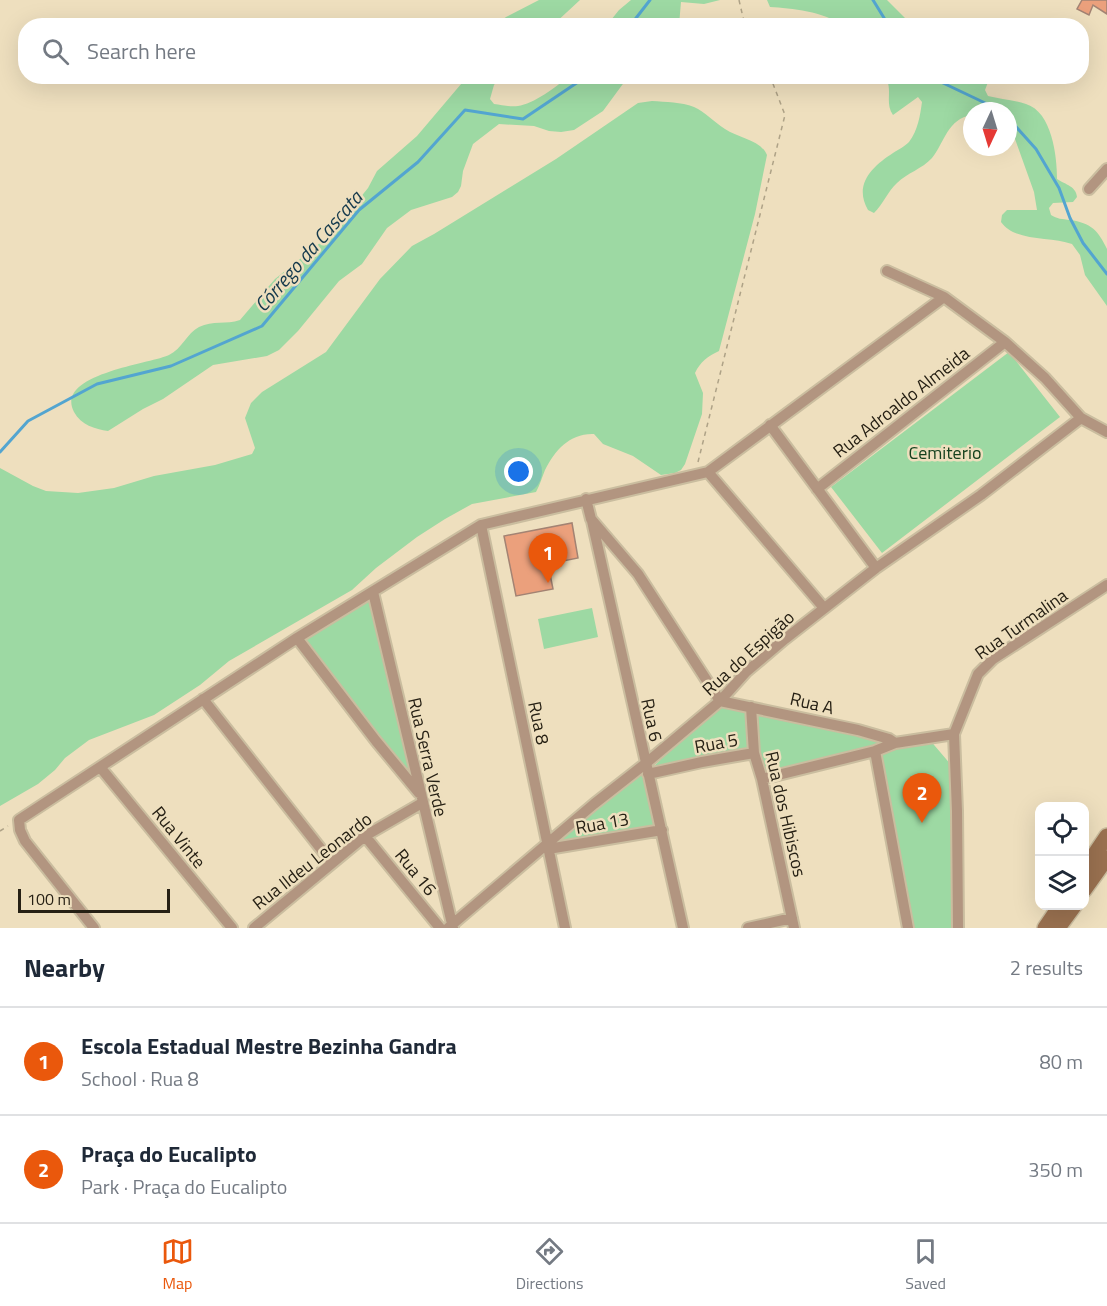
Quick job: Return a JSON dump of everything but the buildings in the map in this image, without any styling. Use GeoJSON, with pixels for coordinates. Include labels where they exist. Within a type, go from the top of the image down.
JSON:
{"type":"FeatureCollection","features":[{"type":"Feature","properties":{"kind":"main road"},"geometry":{"type":"LineString","coordinates":[[1089,863],[1107,836]]}},
{"type":"Feature","properties":{"kind":"main road"},"geometry":{"type":"LineString","coordinates":[[1089,883],[1107,858]]}},
{"type":"Feature","properties":{"kind":"main road"},"geometry":{"type":"LineString","coordinates":[[1045,928],[1057,910]]}},
{"type":"Feature","properties":{"kind":"main road"},"geometry":{"type":"LineString","coordinates":[[1058,928],[1071,910]]}},
{"type":"Feature","properties":{"kind":"street"},"geometry":{"type":"LineString","coordinates":[[1089,189],[1107,169]]}},
{"type":"Feature","properties":{"kind":"street"},"geometry":{"type":"LineString","coordinates":[[887,271],[944,297],[1005,342],[1045,378],[1081,418],[1107,432]]}},
{"type":"Feature","properties":{"kind":"street"},"geometry":{"type":"LineString","coordinates":[[94,928],[25,841],[19,820],[297,638],[481,525],[708,472],[944,297]]}},
{"type":"Feature","properties":{"kind":"street","name":"Rua Adroaldo Almeida"},"geometry":{"type":"LineString","coordinates":[[817,489],[1005,342]]}},
{"type":"Feature","properties":{"kind":"street","name":"Rua do Espigão"},"geometry":{"type":"LineString","coordinates":[[451,927],[547,847],[594,804],[647,769],[720,701],[746,672],[824,608],[876,568],[981,495],[1081,418]]}},
{"type":"Feature","properties":{"kind":"street"},"geometry":{"type":"LineString","coordinates":[[770,424],[876,568]]}},
{"type":"Feature","properties":{"kind":"street"},"geometry":{"type":"LineString","coordinates":[[708,472],[824,608]]}},
{"type":"Feature","properties":{"kind":"street"},"geometry":{"type":"LineString","coordinates":[[586,499],[591,519],[638,574],[720,701]]}},
{"type":"Feature","properties":{"kind":"street","name":"Rua 6"},"geometry":{"type":"LineString","coordinates":[[591,519],[683,928]]}},
{"type":"Feature","properties":{"kind":"street","name":"Rua 8"},"geometry":{"type":"LineString","coordinates":[[481,525],[565,928]]}},
{"type":"Feature","properties":{"kind":"street","name":"Rua Turmalina"},"geometry":{"type":"LineString","coordinates":[[954,734],[978,674],[993,659],[1107,585]]}},
{"type":"Feature","properties":{"kind":"street","name":"Rua Serra Verde"},"geometry":{"type":"LineString","coordinates":[[373,592],[451,927]]}},
{"type":"Feature","properties":{"kind":"street"},"geometry":{"type":"LineString","coordinates":[[297,638],[421,798]]}},
{"type":"Feature","properties":{"kind":"street"},"geometry":{"type":"LineString","coordinates":[[203,699],[332,863]]}},
{"type":"Feature","properties":{"kind":"street","name":"Rua A"},"geometry":{"type":"LineString","coordinates":[[720,701],[881,736],[895,743]]}},
{"type":"Feature","properties":{"kind":"street","name":"Rua dos Hibiscos"},"geometry":{"type":"LineString","coordinates":[[751,707],[754,753],[762,779],[793,923]]}},
{"type":"Feature","properties":{"kind":"street"},"geometry":{"type":"LineString","coordinates":[[762,779],[875,751],[895,743],[954,734],[958,928]]}},
{"type":"Feature","properties":{"kind":"street"},"geometry":{"type":"LineString","coordinates":[[875,751],[908,928]]}},
{"type":"Feature","properties":{"kind":"street","name":"Rua 5"},"geometry":{"type":"LineString","coordinates":[[647,769],[754,753]]}},
{"type":"Feature","properties":{"kind":"street","name":"Rua Vinte"},"geometry":{"type":"LineString","coordinates":[[100,767],[232,928]]}},
{"type":"Feature","properties":{"kind":"street","name":"Rua Ildeu Leonardo"},"geometry":{"type":"LineString","coordinates":[[254,928],[365,836],[421,798]]}},
{"type":"Feature","properties":{"kind":"street","name":"Rua 13"},"geometry":{"type":"LineString","coordinates":[[547,847],[662,830]]}},
{"type":"Feature","properties":{"kind":"street","name":"Rua 16"},"geometry":{"type":"LineString","coordinates":[[365,836],[440,928]]}},
{"type":"Feature","properties":{"kind":"street"},"geometry":{"type":"LineString","coordinates":[[748,928],[793,923]]}},
{"type":"Feature","properties":{"kind":"path"},"geometry":{"type":"LineString","coordinates":[[739,0],[743,18]]}},
{"type":"Feature","properties":{"kind":"path"},"geometry":{"type":"LineString","coordinates":[[695,474],[785,115],[773,84]]}},
{"type":"Feature","properties":{"kind":"green space"},"geometry":{"type":"Polygon","coordinates":[[[539,0],[580,0],[561,18],[506,17],[539,0]]]}},
{"type":"Feature","properties":{"kind":"green space"},"geometry":{"type":"Polygon","coordinates":[[[631,0],[720,0],[704,4],[681,2],[680,18],[613,18],[631,0]]]}},
{"type":"Feature","properties":{"kind":"green space"},"geometry":{"type":"Polygon","coordinates":[[[767,0],[887,0],[905,18],[828,18],[797,10],[770,7],[767,0]]]}},
{"type":"Feature","properties":{"kind":"green space"},"geometry":{"type":"Polygon","coordinates":[[[461,84],[495,84],[490,99],[494,104],[518,106],[537,99],[558,84],[623,84],[603,111],[574,130],[561,132],[534,126],[499,124],[473,144],[458,192],[452,197],[411,210],[387,228],[362,264],[339,281],[298,331],[279,350],[267,356],[213,365],[163,399],[108,431],[89,426],[80,420],[74,412],[72,399],[78,388],[90,380],[125,367],[169,355],[191,333],[204,325],[240,320],[275,279],[330,235],[368,188],[377,171],[417,136],[461,84]]]}},
{"type":"Feature","properties":{"kind":"green space"},"geometry":{"type":"Polygon","coordinates":[[[888,84],[987,84],[985,90],[988,96],[1016,102],[963,102],[963,118],[952,126],[932,158],[897,183],[874,213],[868,210],[864,201],[864,184],[867,177],[886,158],[909,142],[917,128],[922,102],[918,97],[893,115],[889,107],[888,84]]]}},
{"type":"Feature","properties":{"kind":"green space"},"geometry":{"type":"Polygon","coordinates":[[[652,101],[679,103],[694,107],[730,132],[760,146],[767,155],[755,214],[719,351],[705,360],[695,373],[703,393],[702,414],[681,470],[661,475],[633,456],[603,444],[594,434],[578,436],[564,444],[554,456],[536,492],[472,504],[445,519],[376,568],[352,590],[229,661],[200,685],[154,715],[89,740],[65,758],[38,784],[0,806],[0,468],[46,491],[78,493],[114,488],[154,476],[215,465],[252,454],[255,448],[245,418],[251,403],[262,392],[326,352],[380,279],[412,246],[556,159],[638,103],[652,101]]]}},
{"type":"Feature","properties":{"kind":"green space"},"geometry":{"type":"Polygon","coordinates":[[[1017,102],[1026,104],[1042,116],[1054,147],[1057,179],[1073,188],[1076,193],[1077,197],[1073,202],[1053,203],[1049,208],[1051,215],[1089,225],[1107,249],[1107,306],[1085,275],[1080,255],[1072,244],[1024,236],[1015,233],[1001,222],[1002,215],[1007,210],[1037,210],[1034,192],[1017,145],[1017,102]]]}},
{"type":"Feature","properties":{"kind":"green space","name":"Cemiterio"},"geometry":{"type":"Polygon","coordinates":[[[1009,352],[1060,417],[882,553],[831,487],[1009,352]]]}},
{"type":"Feature","properties":{"kind":"green space"},"geometry":{"type":"Polygon","coordinates":[[[373,596],[415,781],[299,639],[373,596]]]}},
{"type":"Feature","properties":{"kind":"green space"},"geometry":{"type":"Polygon","coordinates":[[[592,608],[598,637],[544,649],[538,619],[592,608]]]}},
{"type":"Feature","properties":{"kind":"green space"},"geometry":{"type":"Polygon","coordinates":[[[719,704],[751,712],[752,752],[703,761],[654,766],[719,704]]]}},
{"type":"Feature","properties":{"kind":"green space"},"geometry":{"type":"Polygon","coordinates":[[[753,709],[893,742],[762,774],[753,709]]]}},
{"type":"Feature","properties":{"kind":"green space"},"geometry":{"type":"Polygon","coordinates":[[[929,739],[952,766],[958,928],[909,928],[878,754],[892,745],[929,739]]]}},
{"type":"Feature","properties":{"kind":"green space"},"geometry":{"type":"Polygon","coordinates":[[[645,767],[661,829],[548,846],[645,767]]]}},
{"type":"Feature","properties":{"kind":"waterway","name":"Córrego da Cascata"},"geometry":{"type":"LineString","coordinates":[[636,18],[650,0]]}},
{"type":"Feature","properties":{"kind":"waterway"},"geometry":{"type":"LineString","coordinates":[[873,0],[884,18]]}},
{"type":"Feature","properties":{"kind":"waterway","name":"Córrego da Cascata"},"geometry":{"type":"LineString","coordinates":[[0,452],[28,421],[97,384],[171,366],[262,326],[359,210],[418,162],[465,110],[523,119],[575,84]]}},
{"type":"Feature","properties":{"kind":"waterway"},"geometry":{"type":"LineString","coordinates":[[945,84],[983,102]]}},
{"type":"Feature","properties":{"kind":"waterway"},"geometry":{"type":"LineString","coordinates":[[1017,128],[1036,149],[1059,188],[1070,218],[1083,243],[1107,274]]}},
{"type":"Feature","properties":{"kind":"place","name":"Escola Estadual Mestre Bezinha Gandra"},"geometry":{"type":"Point","coordinates":[548,583]}},
{"type":"Feature","properties":{"kind":"place","name":"Praça do Eucalipto"},"geometry":{"type":"Point","coordinates":[922,823]}}]}
